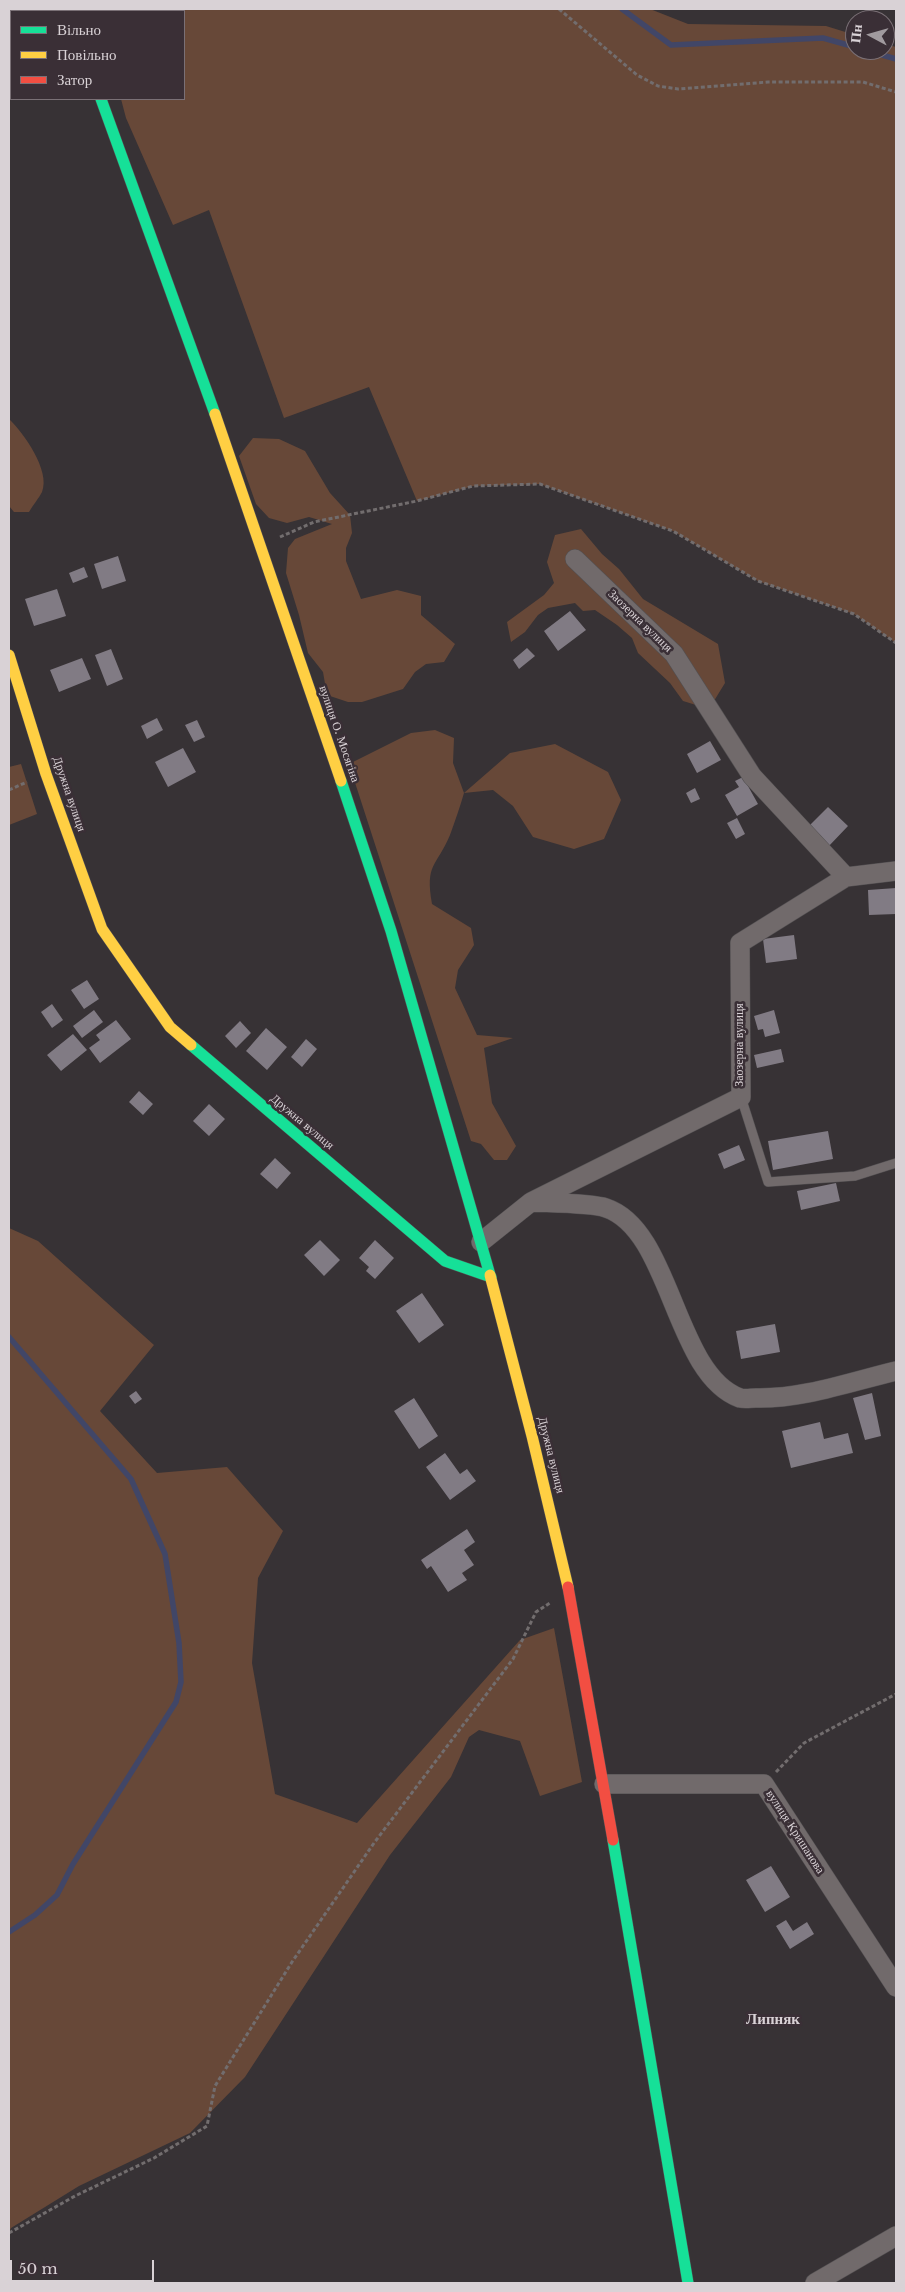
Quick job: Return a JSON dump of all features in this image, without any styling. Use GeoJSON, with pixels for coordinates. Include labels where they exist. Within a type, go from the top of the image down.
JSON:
{"type":"FeatureCollection","features":[{"type":"Feature","properties":{"kind":"main road","name":"вулиця О. Мосягіна"},"geometry":{"type":"LineString","coordinates":[[101,100],[261,545],[391,931],[490,1277]]}},
{"type":"Feature","properties":{"kind":"main road","name":"Дружна вулиця"},"geometry":{"type":"LineString","coordinates":[[9,655],[46,774],[102,929],[170,1028],[446,1261],[490,1277],[532,1436],[569,1591],[604,1784],[688,2283]]}},
{"type":"Feature","properties":{"kind":"street","name":"Заозерна вулиця"},"geometry":{"type":"LineString","coordinates":[[575,559],[674,654],[752,776],[846,877]]}},
{"type":"Feature","properties":{"kind":"street","name":"Заозерна вулиця"},"geometry":{"type":"LineString","coordinates":[[481,1242],[531,1202],[741,1097],[740,943],[846,877],[896,871]]}},
{"type":"Feature","properties":{"kind":"street"},"geometry":{"type":"LineString","coordinates":[[531,1202],[606,1208],[626,1219],[642,1237],[698,1356],[718,1384],[741,1398],[784,1398],[896,1371]]}},
{"type":"Feature","properties":{"kind":"street","name":"вулиця Кришанова"},"geometry":{"type":"LineString","coordinates":[[604,1784],[764,1784],[896,1987]]}},
{"type":"Feature","properties":{"kind":"street"},"geometry":{"type":"LineString","coordinates":[[815,2283],[896,2236]]}},
{"type":"Feature","properties":{"kind":"lane"},"geometry":{"type":"LineString","coordinates":[[741,1097],[768,1182],[855,1176],[896,1162]]}},
{"type":"Feature","properties":{"kind":"path"},"geometry":{"type":"LineString","coordinates":[[9,9],[9,14]]}},
{"type":"Feature","properties":{"kind":"path"},"geometry":{"type":"LineString","coordinates":[[559,9],[637,75],[658,86],[678,89],[768,82],[863,82],[896,92]]}},
{"type":"Feature","properties":{"kind":"path"},"geometry":{"type":"LineString","coordinates":[[261,545],[314,522],[417,501],[473,486],[540,484],[673,531],[758,581],[854,614],[896,643]]}},
{"type":"Feature","properties":{"kind":"path"},"geometry":{"type":"LineString","coordinates":[[9,2233],[75,2196],[154,2158],[207,2126],[215,2086],[292,1962],[374,1843],[513,1659],[536,1612],[569,1591]]}},
{"type":"Feature","properties":{"kind":"path"},"geometry":{"type":"LineString","coordinates":[[764,1784],[804,1743],[896,1694]]}},
{"type":"Feature","properties":{"kind":"shaded area"},"geometry":{"type":"Polygon","coordinates":[[[97,9],[650,9],[688,24],[826,26],[845,32],[845,60],[895,60],[896,47],[896,643],[854,614],[758,581],[673,531],[540,484],[473,486],[417,501],[369,387],[284,418],[209,210],[173,225],[126,118],[121,100],[185,100],[185,10],[97,9]]]}},
{"type":"Feature","properties":{"kind":"shaded area"},"geometry":{"type":"Polygon","coordinates":[[[9,419],[28,442],[43,474],[42,492],[29,512],[14,512],[9,506],[9,419]]]}},
{"type":"Feature","properties":{"kind":"shaded area"},"geometry":{"type":"Polygon","coordinates":[[[253,438],[279,439],[305,451],[330,493],[350,515],[352,533],[346,548],[346,561],[361,599],[397,590],[421,596],[421,615],[455,644],[444,662],[426,664],[415,672],[403,689],[362,702],[348,702],[327,695],[323,672],[308,653],[286,573],[288,548],[295,539],[332,524],[309,517],[287,523],[269,518],[256,504],[239,456],[253,438]]]}},
{"type":"Feature","properties":{"kind":"shaded area"},"geometry":{"type":"Polygon","coordinates":[[[581,529],[602,554],[619,569],[643,599],[718,644],[725,683],[709,709],[683,701],[670,683],[638,653],[632,638],[595,610],[583,611],[575,603],[548,608],[538,615],[525,632],[511,642],[507,622],[544,595],[554,583],[547,562],[555,535],[581,529]]]}},
{"type":"Feature","properties":{"kind":"shaded area"},"geometry":{"type":"Polygon","coordinates":[[[435,730],[454,738],[453,763],[464,793],[450,835],[433,866],[430,881],[432,904],[471,928],[474,945],[458,970],[455,988],[477,1035],[513,1038],[484,1048],[492,1103],[516,1146],[507,1160],[494,1160],[481,1144],[471,1141],[349,764],[411,733],[435,730]]]}},
{"type":"Feature","properties":{"kind":"shaded area"},"geometry":{"type":"Polygon","coordinates":[[[555,744],[608,772],[621,800],[604,839],[574,849],[533,837],[513,806],[493,790],[464,793],[510,753],[555,744]]]}},
{"type":"Feature","properties":{"kind":"shaded area"},"geometry":{"type":"Polygon","coordinates":[[[21,764],[37,814],[9,825],[9,767],[21,764]]]}},
{"type":"Feature","properties":{"kind":"shaded area"},"geometry":{"type":"Polygon","coordinates":[[[9,1228],[38,1241],[154,1345],[100,1411],[157,1473],[227,1467],[283,1531],[258,1578],[252,1663],[275,1794],[357,1823],[520,1640],[554,1628],[582,1782],[540,1796],[520,1741],[479,1730],[469,1737],[451,1777],[390,1855],[245,2077],[190,2133],[79,2186],[11,2228],[9,2232],[9,1228]]]}},
{"type":"Feature","properties":{"kind":"building"},"geometry":{"type":"Polygon","coordinates":[[[118,556],[126,581],[102,589],[94,564],[118,556]]]}},
{"type":"Feature","properties":{"kind":"building"},"geometry":{"type":"Polygon","coordinates":[[[84,567],[88,577],[73,583],[69,573],[84,567]]]}},
{"type":"Feature","properties":{"kind":"building"},"geometry":{"type":"Polygon","coordinates":[[[57,589],[66,616],[34,626],[25,599],[57,589]]]}},
{"type":"Feature","properties":{"kind":"building"},"geometry":{"type":"Polygon","coordinates":[[[570,611],[586,630],[558,651],[544,631],[570,611]]]}},
{"type":"Feature","properties":{"kind":"building"},"geometry":{"type":"Polygon","coordinates":[[[527,648],[535,656],[519,669],[513,660],[527,648]]]}},
{"type":"Feature","properties":{"kind":"building"},"geometry":{"type":"Polygon","coordinates":[[[111,649],[123,679],[107,686],[95,655],[111,649]]]}},
{"type":"Feature","properties":{"kind":"building"},"geometry":{"type":"Polygon","coordinates":[[[82,658],[91,679],[59,692],[50,670],[82,658]]]}},
{"type":"Feature","properties":{"kind":"building"},"geometry":{"type":"Polygon","coordinates":[[[157,718],[163,730],[147,739],[141,726],[157,718]]]}},
{"type":"Feature","properties":{"kind":"building"},"geometry":{"type":"Polygon","coordinates":[[[197,720],[205,737],[194,742],[185,725],[197,720]]]}},
{"type":"Feature","properties":{"kind":"building"},"geometry":{"type":"Polygon","coordinates":[[[710,741],[721,760],[697,773],[687,754],[710,741]]]}},
{"type":"Feature","properties":{"kind":"building"},"geometry":{"type":"Polygon","coordinates":[[[183,748],[196,772],[168,787],[155,762],[183,748]]]}},
{"type":"Feature","properties":{"kind":"building"},"geometry":{"type":"Polygon","coordinates":[[[743,777],[758,804],[737,816],[725,795],[739,787],[735,781],[743,777]]]}},
{"type":"Feature","properties":{"kind":"building"},"geometry":{"type":"Polygon","coordinates":[[[695,788],[700,799],[691,803],[686,793],[695,788]]]}},
{"type":"Feature","properties":{"kind":"building"},"geometry":{"type":"Polygon","coordinates":[[[828,807],[848,826],[828,847],[806,829],[828,807]]]}},
{"type":"Feature","properties":{"kind":"building"},"geometry":{"type":"Polygon","coordinates":[[[737,818],[745,834],[736,839],[727,823],[737,818]]]}},
{"type":"Feature","properties":{"kind":"building"},"geometry":{"type":"Polygon","coordinates":[[[896,888],[896,914],[869,915],[868,890],[896,888]]]}},
{"type":"Feature","properties":{"kind":"building"},"geometry":{"type":"Polygon","coordinates":[[[794,935],[797,959],[766,963],[763,939],[794,935]]]}},
{"type":"Feature","properties":{"kind":"building"},"geometry":{"type":"Polygon","coordinates":[[[87,980],[99,999],[84,1009],[71,990],[87,980]]]}},
{"type":"Feature","properties":{"kind":"building"},"geometry":{"type":"Polygon","coordinates":[[[52,1004],[63,1020],[52,1028],[41,1012],[52,1004]]]}},
{"type":"Feature","properties":{"kind":"building"},"geometry":{"type":"Polygon","coordinates":[[[94,1010],[103,1022],[82,1038],[73,1026],[94,1010]]]}},
{"type":"Feature","properties":{"kind":"building"},"geometry":{"type":"Polygon","coordinates":[[[774,1010],[780,1033],[765,1037],[763,1029],[758,1030],[754,1016],[774,1010]]]}},
{"type":"Feature","properties":{"kind":"building"},"geometry":{"type":"Polygon","coordinates":[[[116,1020],[131,1039],[100,1063],[89,1048],[100,1040],[96,1035],[116,1020]]]}},
{"type":"Feature","properties":{"kind":"building"},"geometry":{"type":"Polygon","coordinates":[[[240,1021],[251,1033],[236,1048],[225,1036],[240,1021]]]}},
{"type":"Feature","properties":{"kind":"building"},"geometry":{"type":"Polygon","coordinates":[[[266,1028],[287,1047],[267,1070],[246,1051],[266,1028]]]}},
{"type":"Feature","properties":{"kind":"building"},"geometry":{"type":"Polygon","coordinates":[[[73,1034],[87,1050],[61,1071],[47,1055],[73,1034]]]}},
{"type":"Feature","properties":{"kind":"building"},"geometry":{"type":"Polygon","coordinates":[[[306,1039],[317,1049],[302,1067],[291,1057],[306,1039]]]}},
{"type":"Feature","properties":{"kind":"building"},"geometry":{"type":"Polygon","coordinates":[[[781,1049],[784,1062],[757,1068],[754,1055],[781,1049]]]}},
{"type":"Feature","properties":{"kind":"building"},"geometry":{"type":"Polygon","coordinates":[[[139,1091],[153,1104],[143,1115],[129,1102],[139,1091]]]}},
{"type":"Feature","properties":{"kind":"building"},"geometry":{"type":"Polygon","coordinates":[[[209,1104],[225,1119],[209,1136],[193,1121],[209,1104]]]}},
{"type":"Feature","properties":{"kind":"building"},"geometry":{"type":"Polygon","coordinates":[[[828,1131],[833,1159],[773,1170],[768,1141],[828,1131]]]}},
{"type":"Feature","properties":{"kind":"building"},"geometry":{"type":"Polygon","coordinates":[[[739,1145],[745,1160],[724,1169],[718,1154],[739,1145]]]}},
{"type":"Feature","properties":{"kind":"building"},"geometry":{"type":"Polygon","coordinates":[[[275,1158],[291,1173],[277,1189],[260,1174],[275,1158]]]}},
{"type":"Feature","properties":{"kind":"building"},"geometry":{"type":"Polygon","coordinates":[[[836,1183],[840,1201],[801,1210],[797,1191],[836,1183]]]}},
{"type":"Feature","properties":{"kind":"building"},"geometry":{"type":"Polygon","coordinates":[[[320,1240],[340,1260],[324,1276],[304,1255],[320,1240]]]}},
{"type":"Feature","properties":{"kind":"building"},"geometry":{"type":"Polygon","coordinates":[[[375,1240],[394,1258],[375,1279],[366,1271],[369,1267],[359,1258],[375,1240]]]}},
{"type":"Feature","properties":{"kind":"building"},"geometry":{"type":"Polygon","coordinates":[[[422,1293],[444,1325],[419,1343],[396,1311],[422,1293]]]}},
{"type":"Feature","properties":{"kind":"building"},"geometry":{"type":"Polygon","coordinates":[[[775,1324],[780,1352],[741,1359],[736,1331],[775,1324]]]}},
{"type":"Feature","properties":{"kind":"building"},"geometry":{"type":"Polygon","coordinates":[[[136,1391],[142,1399],[135,1404],[129,1396],[136,1391]]]}},
{"type":"Feature","properties":{"kind":"building"},"geometry":{"type":"Polygon","coordinates":[[[872,1393],[881,1436],[865,1440],[853,1398],[872,1393]]]}},
{"type":"Feature","properties":{"kind":"building"},"geometry":{"type":"Polygon","coordinates":[[[414,1398],[438,1436],[419,1449],[394,1411],[414,1398]]]}},
{"type":"Feature","properties":{"kind":"building"},"geometry":{"type":"Polygon","coordinates":[[[820,1422],[824,1439],[848,1433],[853,1453],[791,1468],[782,1431],[820,1422]]]}},
{"type":"Feature","properties":{"kind":"building"},"geometry":{"type":"Polygon","coordinates":[[[445,1453],[460,1474],[467,1469],[476,1481],[450,1500],[426,1467],[445,1453]]]}},
{"type":"Feature","properties":{"kind":"building"},"geometry":{"type":"Polygon","coordinates":[[[467,1529],[475,1542],[464,1550],[474,1565],[462,1573],[467,1580],[448,1592],[431,1566],[427,1569],[421,1560],[467,1529]]]}},
{"type":"Feature","properties":{"kind":"building"},"geometry":{"type":"Polygon","coordinates":[[[771,1866],[790,1897],[765,1912],[746,1880],[771,1866]]]}},
{"type":"Feature","properties":{"kind":"building"},"geometry":{"type":"Polygon","coordinates":[[[786,1920],[793,1931],[807,1922],[814,1934],[790,1949],[776,1926],[786,1920]]]}},
{"type":"Feature","properties":{"kind":"waterway"},"geometry":{"type":"LineString","coordinates":[[622,9],[671,45],[823,38],[845,44]]}},
{"type":"Feature","properties":{"kind":"waterway"},"geometry":{"type":"LineString","coordinates":[[9,1337],[131,1479],[165,1554],[179,1643],[181,1682],[176,1702],[73,1864],[57,1895],[35,1915],[9,1932]]}},
{"type":"Feature","properties":{"kind":"traffic: fast"},"geometry":{"type":"LineString","coordinates":[[101,100],[215,414]]}},
{"type":"Feature","properties":{"kind":"traffic: fast"},"geometry":{"type":"LineString","coordinates":[[341,781],[391,931],[490,1275]]}},
{"type":"Feature","properties":{"kind":"traffic: fast"},"geometry":{"type":"LineString","coordinates":[[191,1045],[445,1261],[491,1277]]}},
{"type":"Feature","properties":{"kind":"traffic: fast"},"geometry":{"type":"LineString","coordinates":[[613,1840],[688,2283]]}},
{"type":"Feature","properties":{"kind":"traffic: slow"},"geometry":{"type":"LineString","coordinates":[[215,414],[341,781]]}},
{"type":"Feature","properties":{"kind":"traffic: slow"},"geometry":{"type":"LineString","coordinates":[[9,655],[46,774],[102,929],[170,1027],[191,1045]]}},
{"type":"Feature","properties":{"kind":"traffic: slow"},"geometry":{"type":"LineString","coordinates":[[490,1275],[532,1436],[568,1587]]}},
{"type":"Feature","properties":{"kind":"traffic: jam"},"geometry":{"type":"LineString","coordinates":[[568,1587],[613,1840]]}},
{"type":"Feature","properties":{"kind":"district","name":"Липняк"},"geometry":{"type":"Point","coordinates":[773,2020]}}]}
